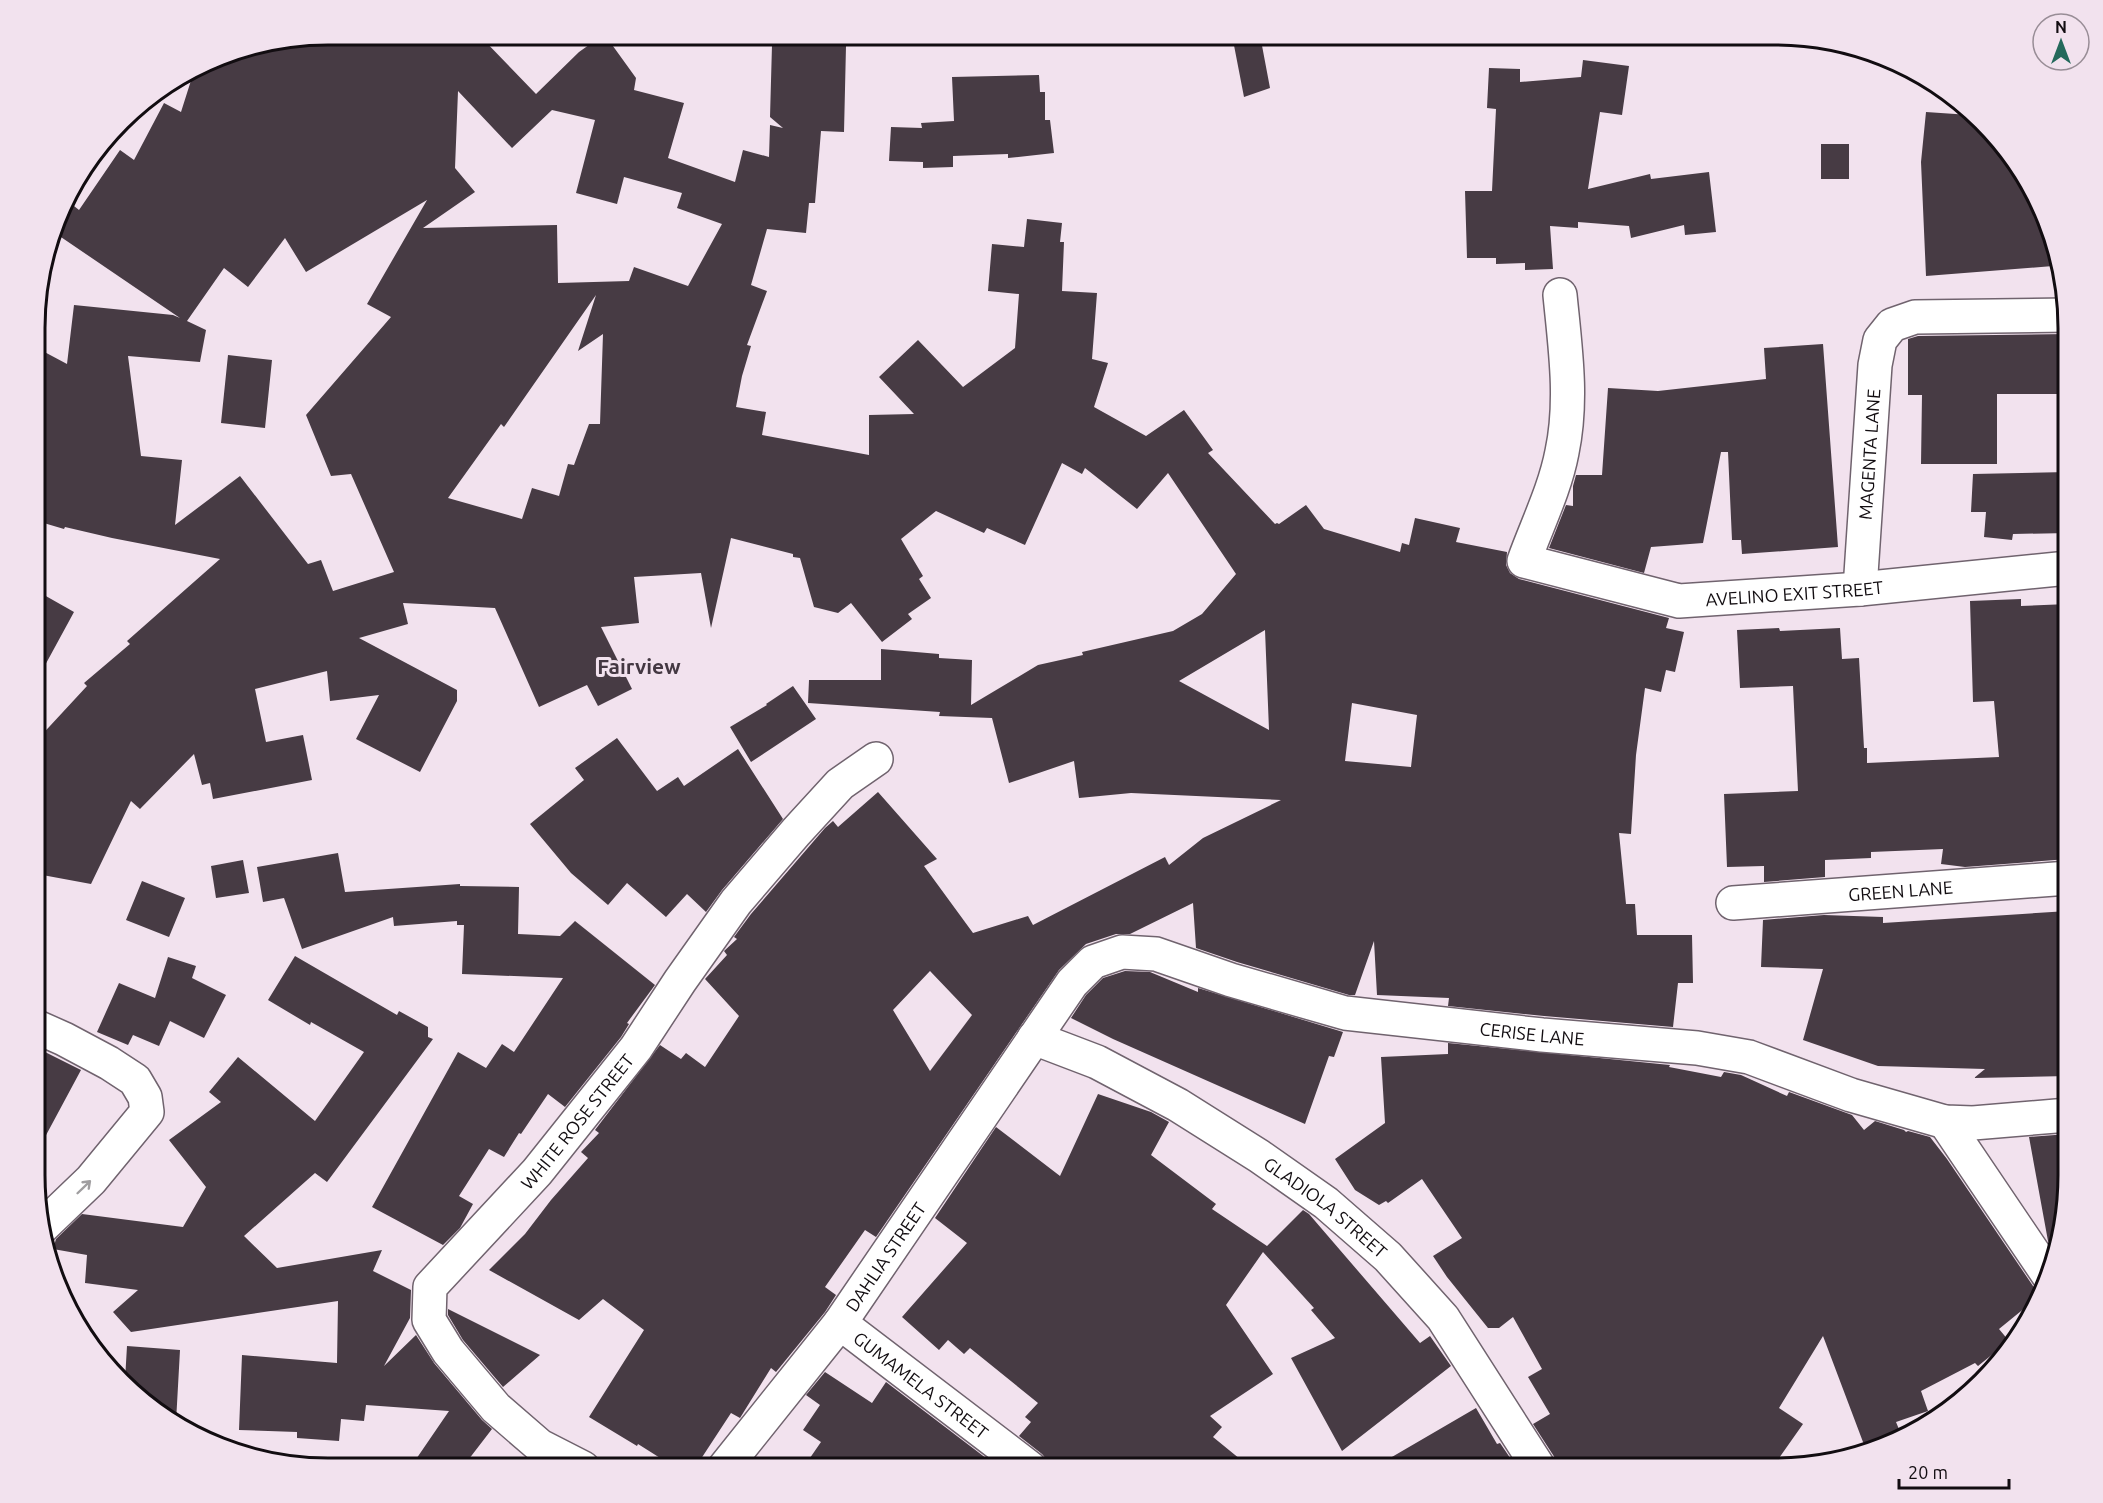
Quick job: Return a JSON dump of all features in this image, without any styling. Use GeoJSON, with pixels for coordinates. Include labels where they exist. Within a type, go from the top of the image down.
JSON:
{"type":"FeatureCollection","features":[{"type":"Feature","properties":{"kind":"street","name":"AVELINO EXIT STREET"},"geometry":{"type":"LineString","coordinates":[[1560,295],[1567,373],[1567,412],[1562,452],[1524,561],[1679,601],[1860,588],[2058,569]]}},
{"type":"Feature","properties":{"kind":"street","name":"MAGENTA LANE"},"geometry":{"type":"LineString","coordinates":[[1860,588],[1875,365],[1880,340],[1892,325],[1915,317],[2057,315]]}},
{"type":"Feature","properties":{"kind":"street","name":"WHITE ROSE STREET"},"geometry":{"type":"LineString","coordinates":[[563,1458],[540,1446],[496,1408],[448,1351],[429,1320],[430,1287],[537,1172],[636,1048],[736,902],[840,784],[876,759]]}},
{"type":"Feature","properties":{"kind":"street","name":"GREEN LANE"},"geometry":{"type":"LineString","coordinates":[[1733,903],[2058,879]]}},
{"type":"Feature","properties":{"kind":"street","name":"CERISE LANE"},"geometry":{"type":"LineString","coordinates":[[1034,1038],[1072,983],[1093,962],[1122,952],[1156,954],[1231,980],[1346,1013],[1542,1035],[1697,1048],[1749,1057],[1851,1095],[1946,1122],[1973,1123],[2058,1116]]}},
{"type":"Feature","properties":{"kind":"street"},"geometry":{"type":"LineString","coordinates":[[45,1031],[109,1063],[135,1080],[145,1097],[147,1112],[91,1180],[48,1221]]}},
{"type":"Feature","properties":{"kind":"street","name":"DAHLIA STREET"},"geometry":{"type":"LineString","coordinates":[[732,1458],[840,1323],[1034,1038]]}},
{"type":"Feature","properties":{"kind":"street","name":"GLADIOLA STREET"},"geometry":{"type":"LineString","coordinates":[[1034,1038],[1097,1062],[1178,1105],[1259,1156],[1326,1203],[1388,1257],[1443,1318],[1533,1458]]}},
{"type":"Feature","properties":{"kind":"street"},"geometry":{"type":"LineString","coordinates":[[1946,1122],[2043,1267]]}},
{"type":"Feature","properties":{"kind":"street","name":"GUMAMELA STREET"},"geometry":{"type":"LineString","coordinates":[[840,1323],[1017,1458]]}},
{"type":"Feature","properties":{"kind":"building"},"geometry":{"type":"Polygon","coordinates":[[[489,45],[536,94],[589,45],[612,45],[636,78],[634,90],[684,103],[668,158],[735,182],[743,150],[769,157],[770,125],[783,128],[770,117],[772,45],[846,46],[844,132],[821,131],[815,203],[809,203],[806,233],[767,229],[751,285],[767,291],[747,345],[751,346],[736,407],[766,412],[762,435],[869,455],[869,415],[914,414],[879,377],[918,340],[963,387],[1015,348],[1019,294],[988,291],[992,244],[1024,247],[1027,219],[1062,223],[1060,242],[1064,242],[1062,291],[1097,293],[1092,359],[1108,363],[1094,407],[1146,436],[1184,410],[1213,450],[1208,453],[1275,524],[1279,524],[1306,505],[1324,529],[1400,552],[1402,543],[1409,545],[1415,518],[1460,528],[1456,542],[1507,552],[1506,565],[1510,573],[1519,579],[1669,618],[1666,628],[1684,632],[1675,672],[1666,670],[1661,692],[1645,688],[1636,755],[1631,834],[1619,833],[1626,904],[1635,904],[1637,935],[1692,935],[1693,983],[1678,983],[1673,1027],[1448,1006],[1449,998],[1377,995],[1374,941],[1355,995],[1349,995],[1196,948],[1193,903],[1130,934],[1116,934],[1086,944],[1059,970],[876,1237],[865,1230],[825,1287],[836,1295],[825,1312],[776,1372],[771,1368],[740,1418],[731,1413],[702,1458],[660,1458],[589,1417],[644,1330],[603,1299],[579,1320],[489,1270],[525,1234],[588,1158],[581,1152],[599,1133],[595,1130],[660,1045],[681,1059],[686,1053],[705,1067],[739,1016],[705,979],[727,955],[724,951],[737,939],[734,937],[751,914],[825,828],[833,821],[838,827],[878,792],[937,859],[924,866],[973,933],[1028,916],[1033,925],[1165,857],[1169,865],[1203,838],[1281,800],[1131,793],[1079,798],[1074,761],[1009,783],[992,718],[939,716],[940,712],[808,703],[809,680],[881,680],[881,649],[939,654],[939,658],[972,660],[971,705],[1038,665],[1083,655],[1082,652],[1173,631],[1202,614],[1236,574],[1168,473],[1137,509],[1085,468],[1082,474],[1062,463],[1025,545],[987,528],[984,533],[936,511],[901,539],[923,576],[919,579],[931,598],[908,614],[912,619],[882,642],[851,603],[838,613],[814,607],[800,558],[793,557],[793,554],[731,538],[711,628],[701,573],[634,577],[639,623],[601,627],[632,689],[598,706],[587,685],[539,707],[495,608],[403,603],[408,624],[359,638],[457,690],[457,701],[420,772],[356,739],[379,695],[330,701],[327,671],[255,689],[266,742],[303,735],[312,780],[213,799],[210,783],[202,785],[194,754],[140,809],[131,801],[91,884],[45,875],[45,731],[87,686],[84,683],[130,644],[127,641],[220,559],[45,523],[45,352],[67,364],[74,305],[173,315],[180,318],[60,237],[71,211],[74,206],[79,210],[120,150],[134,160],[164,103],[181,112],[191,80],[237,60],[291,47],[489,45]],[[458,91],[455,168],[475,192],[423,228],[557,225],[558,283],[629,281],[634,267],[688,286],[722,224],[677,208],[682,193],[624,177],[617,204],[576,193],[595,120],[552,110],[512,148],[458,91]],[[427,200],[306,272],[285,238],[248,287],[224,268],[187,321],[206,330],[200,362],[128,356],[141,456],[182,460],[175,525],[240,476],[308,564],[321,560],[333,591],[394,572],[351,474],[331,476],[306,415],[391,317],[367,304],[427,200]],[[596,295],[504,427],[501,424],[448,498],[522,519],[532,488],[559,496],[568,464],[574,465],[589,424],[600,424],[603,334],[578,351],[596,295]],[[1265,630],[1179,681],[1269,730],[1265,630]],[[1352,703],[1345,761],[1411,767],[1417,715],[1352,703]],[[930,971],[893,1010],[930,1071],[972,1015],[930,971]]]}},
{"type":"Feature","properties":{"kind":"building"},"geometry":{"type":"Polygon","coordinates":[[[1234,45],[1262,45],[1270,88],[1244,97],[1234,45]]]}},
{"type":"Feature","properties":{"kind":"building"},"geometry":{"type":"Polygon","coordinates":[[[1583,60],[1629,66],[1622,115],[1600,112],[1588,189],[1650,174],[1651,179],[1709,172],[1716,232],[1685,235],[1684,225],[1631,238],[1629,226],[1578,222],[1578,228],[1550,226],[1553,269],[1525,270],[1525,263],[1496,264],[1496,258],[1467,258],[1465,191],[1492,191],[1496,109],[1487,108],[1489,68],[1520,69],[1520,82],[1581,77],[1583,60]]]}},
{"type":"Feature","properties":{"kind":"building"},"geometry":{"type":"Polygon","coordinates":[[[1039,75],[1040,92],[1045,92],[1045,120],[1050,120],[1054,153],[1008,158],[1008,154],[953,156],[953,167],[923,168],[923,162],[889,161],[891,127],[922,128],[921,123],[954,121],[952,77],[1039,75]]]}},
{"type":"Feature","properties":{"kind":"building"},"geometry":{"type":"Polygon","coordinates":[[[1926,112],[1961,114],[1988,141],[2020,186],[2036,219],[2051,266],[1926,276],[1921,162],[1926,112]]]}},
{"type":"Feature","properties":{"kind":"building"},"geometry":{"type":"Polygon","coordinates":[[[1821,144],[1849,144],[1849,179],[1821,179],[1821,144]]]}},
{"type":"Feature","properties":{"kind":"building"},"geometry":{"type":"Polygon","coordinates":[[[2058,334],[2058,394],[1997,394],[1997,464],[1921,464],[1922,395],[1908,395],[1908,339],[1918,336],[2058,334]]]}},
{"type":"Feature","properties":{"kind":"building"},"geometry":{"type":"Polygon","coordinates":[[[1823,344],[1838,547],[1742,554],[1741,540],[1732,540],[1728,452],[1721,452],[1703,543],[1651,547],[1644,573],[1549,548],[1566,505],[1573,506],[1573,486],[1576,475],[1602,475],[1608,388],[1658,391],[1766,379],[1764,348],[1823,344]]]}},
{"type":"Feature","properties":{"kind":"building"},"geometry":{"type":"Polygon","coordinates":[[[228,355],[272,360],[265,428],[221,423],[228,355]]]}},
{"type":"Feature","properties":{"kind":"building"},"geometry":{"type":"Polygon","coordinates":[[[2058,472],[2058,533],[2013,534],[2012,540],[1984,537],[1986,512],[1971,512],[1973,474],[2058,472]]]}},
{"type":"Feature","properties":{"kind":"building"},"geometry":{"type":"Polygon","coordinates":[[[45,596],[74,612],[45,665],[45,596]]]}},
{"type":"Feature","properties":{"kind":"building"},"geometry":{"type":"Polygon","coordinates":[[[2021,599],[2021,606],[2058,604],[2058,860],[1965,867],[1941,864],[1943,849],[1871,852],[1871,858],[1825,860],[1825,877],[1764,882],[1764,866],[1727,867],[1724,794],[1798,791],[1793,686],[1740,688],[1737,630],[1779,628],[1780,631],[1840,628],[1842,659],[1859,658],[1864,748],[1867,748],[1867,763],[1999,757],[1994,701],[1973,702],[1970,601],[2021,599]]]}},
{"type":"Feature","properties":{"kind":"building"},"geometry":{"type":"Polygon","coordinates":[[[793,686],[816,719],[751,762],[730,727],[793,686]]]}},
{"type":"Feature","properties":{"kind":"building"},"geometry":{"type":"Polygon","coordinates":[[[617,738],[657,791],[678,777],[684,786],[738,749],[783,819],[706,912],[687,894],[666,917],[627,883],[608,905],[571,873],[530,824],[584,780],[575,768],[617,738]]]}},
{"type":"Feature","properties":{"kind":"building"},"geometry":{"type":"Polygon","coordinates":[[[338,853],[345,892],[460,884],[460,886],[519,887],[518,934],[560,936],[575,921],[655,985],[627,1023],[629,1024],[621,1037],[565,1107],[548,1094],[504,1157],[489,1149],[459,1196],[473,1204],[460,1228],[443,1245],[372,1207],[458,1052],[486,1068],[502,1044],[514,1052],[563,978],[462,974],[464,925],[457,925],[457,921],[394,926],[393,917],[302,949],[284,898],[263,902],[257,867],[338,853]]]}},
{"type":"Feature","properties":{"kind":"building"},"geometry":{"type":"Polygon","coordinates":[[[243,860],[249,893],[216,898],[211,866],[243,860]]]}},
{"type":"Feature","properties":{"kind":"building"},"geometry":{"type":"Polygon","coordinates":[[[142,881],[185,898],[169,937],[126,920],[142,881]]]}},
{"type":"Feature","properties":{"kind":"building"},"geometry":{"type":"Polygon","coordinates":[[[2058,912],[2058,1076],[1974,1078],[1985,1069],[1878,1066],[1803,1040],[1823,969],[1761,967],[1763,920],[1824,915],[1883,917],[1883,923],[2058,912]]]}},
{"type":"Feature","properties":{"kind":"building"},"geometry":{"type":"Polygon","coordinates":[[[295,956],[397,1015],[399,1011],[428,1027],[428,1037],[433,1039],[327,1182],[315,1173],[244,1236],[277,1268],[382,1250],[373,1271],[411,1290],[410,1318],[384,1366],[416,1335],[434,1363],[492,1429],[470,1458],[417,1458],[449,1411],[366,1405],[364,1421],[341,1419],[339,1441],[297,1438],[297,1432],[239,1430],[242,1355],[337,1363],[338,1301],[131,1332],[113,1312],[138,1290],[85,1283],[87,1255],[55,1249],[56,1239],[82,1214],[183,1227],[206,1187],[169,1140],[221,1102],[209,1092],[238,1057],[315,1121],[364,1052],[311,1022],[310,1025],[268,1000],[295,956]]]}},
{"type":"Feature","properties":{"kind":"building"},"geometry":{"type":"Polygon","coordinates":[[[168,957],[196,966],[192,978],[226,995],[204,1038],[170,1021],[159,1046],[133,1035],[128,1045],[97,1032],[119,983],[155,998],[168,957]]]}},
{"type":"Feature","properties":{"kind":"building"},"geometry":{"type":"Polygon","coordinates":[[[1125,971],[1150,972],[1198,992],[1198,988],[1343,1032],[1334,1057],[1329,1056],[1305,1124],[1071,1018],[1086,995],[1103,978],[1125,971]]]}},
{"type":"Feature","properties":{"kind":"building"},"geometry":{"type":"Polygon","coordinates":[[[1448,1043],[1670,1065],[1669,1067],[1721,1077],[1724,1072],[1741,1075],[1787,1096],[1789,1092],[1852,1115],[1864,1130],[1875,1121],[1906,1132],[1930,1137],[2035,1287],[2025,1308],[1999,1329],[2006,1338],[1997,1351],[1978,1366],[1975,1363],[1921,1391],[1928,1411],[1896,1422],[1899,1429],[1866,1443],[1863,1442],[1823,1336],[1779,1408],[1803,1424],[1779,1458],[1555,1458],[1533,1424],[1550,1414],[1528,1377],[1542,1369],[1513,1317],[1499,1328],[1488,1328],[1433,1256],[1462,1238],[1422,1179],[1388,1203],[1386,1201],[1379,1205],[1355,1190],[1335,1159],[1385,1123],[1381,1057],[1448,1054],[1448,1043]]]}},
{"type":"Feature","properties":{"kind":"building"},"geometry":{"type":"Polygon","coordinates":[[[45,1052],[81,1070],[45,1137],[45,1052]]]}},
{"type":"Feature","properties":{"kind":"building"},"geometry":{"type":"Polygon","coordinates":[[[1098,1094],[1151,1112],[1169,1122],[1151,1155],[1216,1204],[1212,1209],[1267,1246],[1303,1210],[1309,1214],[1420,1343],[1430,1336],[1451,1366],[1342,1451],[1291,1358],[1335,1338],[1311,1310],[1314,1308],[1263,1252],[1226,1305],[1273,1374],[1210,1416],[1222,1427],[1213,1437],[1239,1458],[1045,1458],[1019,1436],[1031,1422],[1025,1417],[1038,1403],[970,1348],[964,1354],[948,1340],[939,1350],[902,1317],[967,1243],[935,1218],[996,1127],[1060,1176],[1098,1094]]]}},
{"type":"Feature","properties":{"kind":"building"},"geometry":{"type":"Polygon","coordinates":[[[2058,1135],[2056,1212],[2050,1243],[2048,1241],[2029,1137],[2058,1135]]]}},
{"type":"Feature","properties":{"kind":"building"},"geometry":{"type":"Polygon","coordinates":[[[448,1309],[540,1355],[503,1387],[463,1340],[448,1315],[448,1309]]]}},
{"type":"Feature","properties":{"kind":"building"},"geometry":{"type":"Polygon","coordinates":[[[127,1346],[180,1350],[176,1414],[141,1388],[125,1372],[127,1346]]]}},
{"type":"Feature","properties":{"kind":"building"},"geometry":{"type":"Polygon","coordinates":[[[825,1372],[872,1403],[886,1382],[986,1458],[810,1458],[821,1442],[803,1430],[820,1405],[806,1395],[825,1372]]]}},
{"type":"Feature","properties":{"kind":"building"},"geometry":{"type":"Polygon","coordinates":[[[1476,1408],[1497,1444],[1500,1443],[1510,1458],[1390,1458],[1476,1408]]]}},
{"type":"Feature","properties":{"kind":"district","name":"Fairview"},"geometry":{"type":"Point","coordinates":[639,666]}}]}
